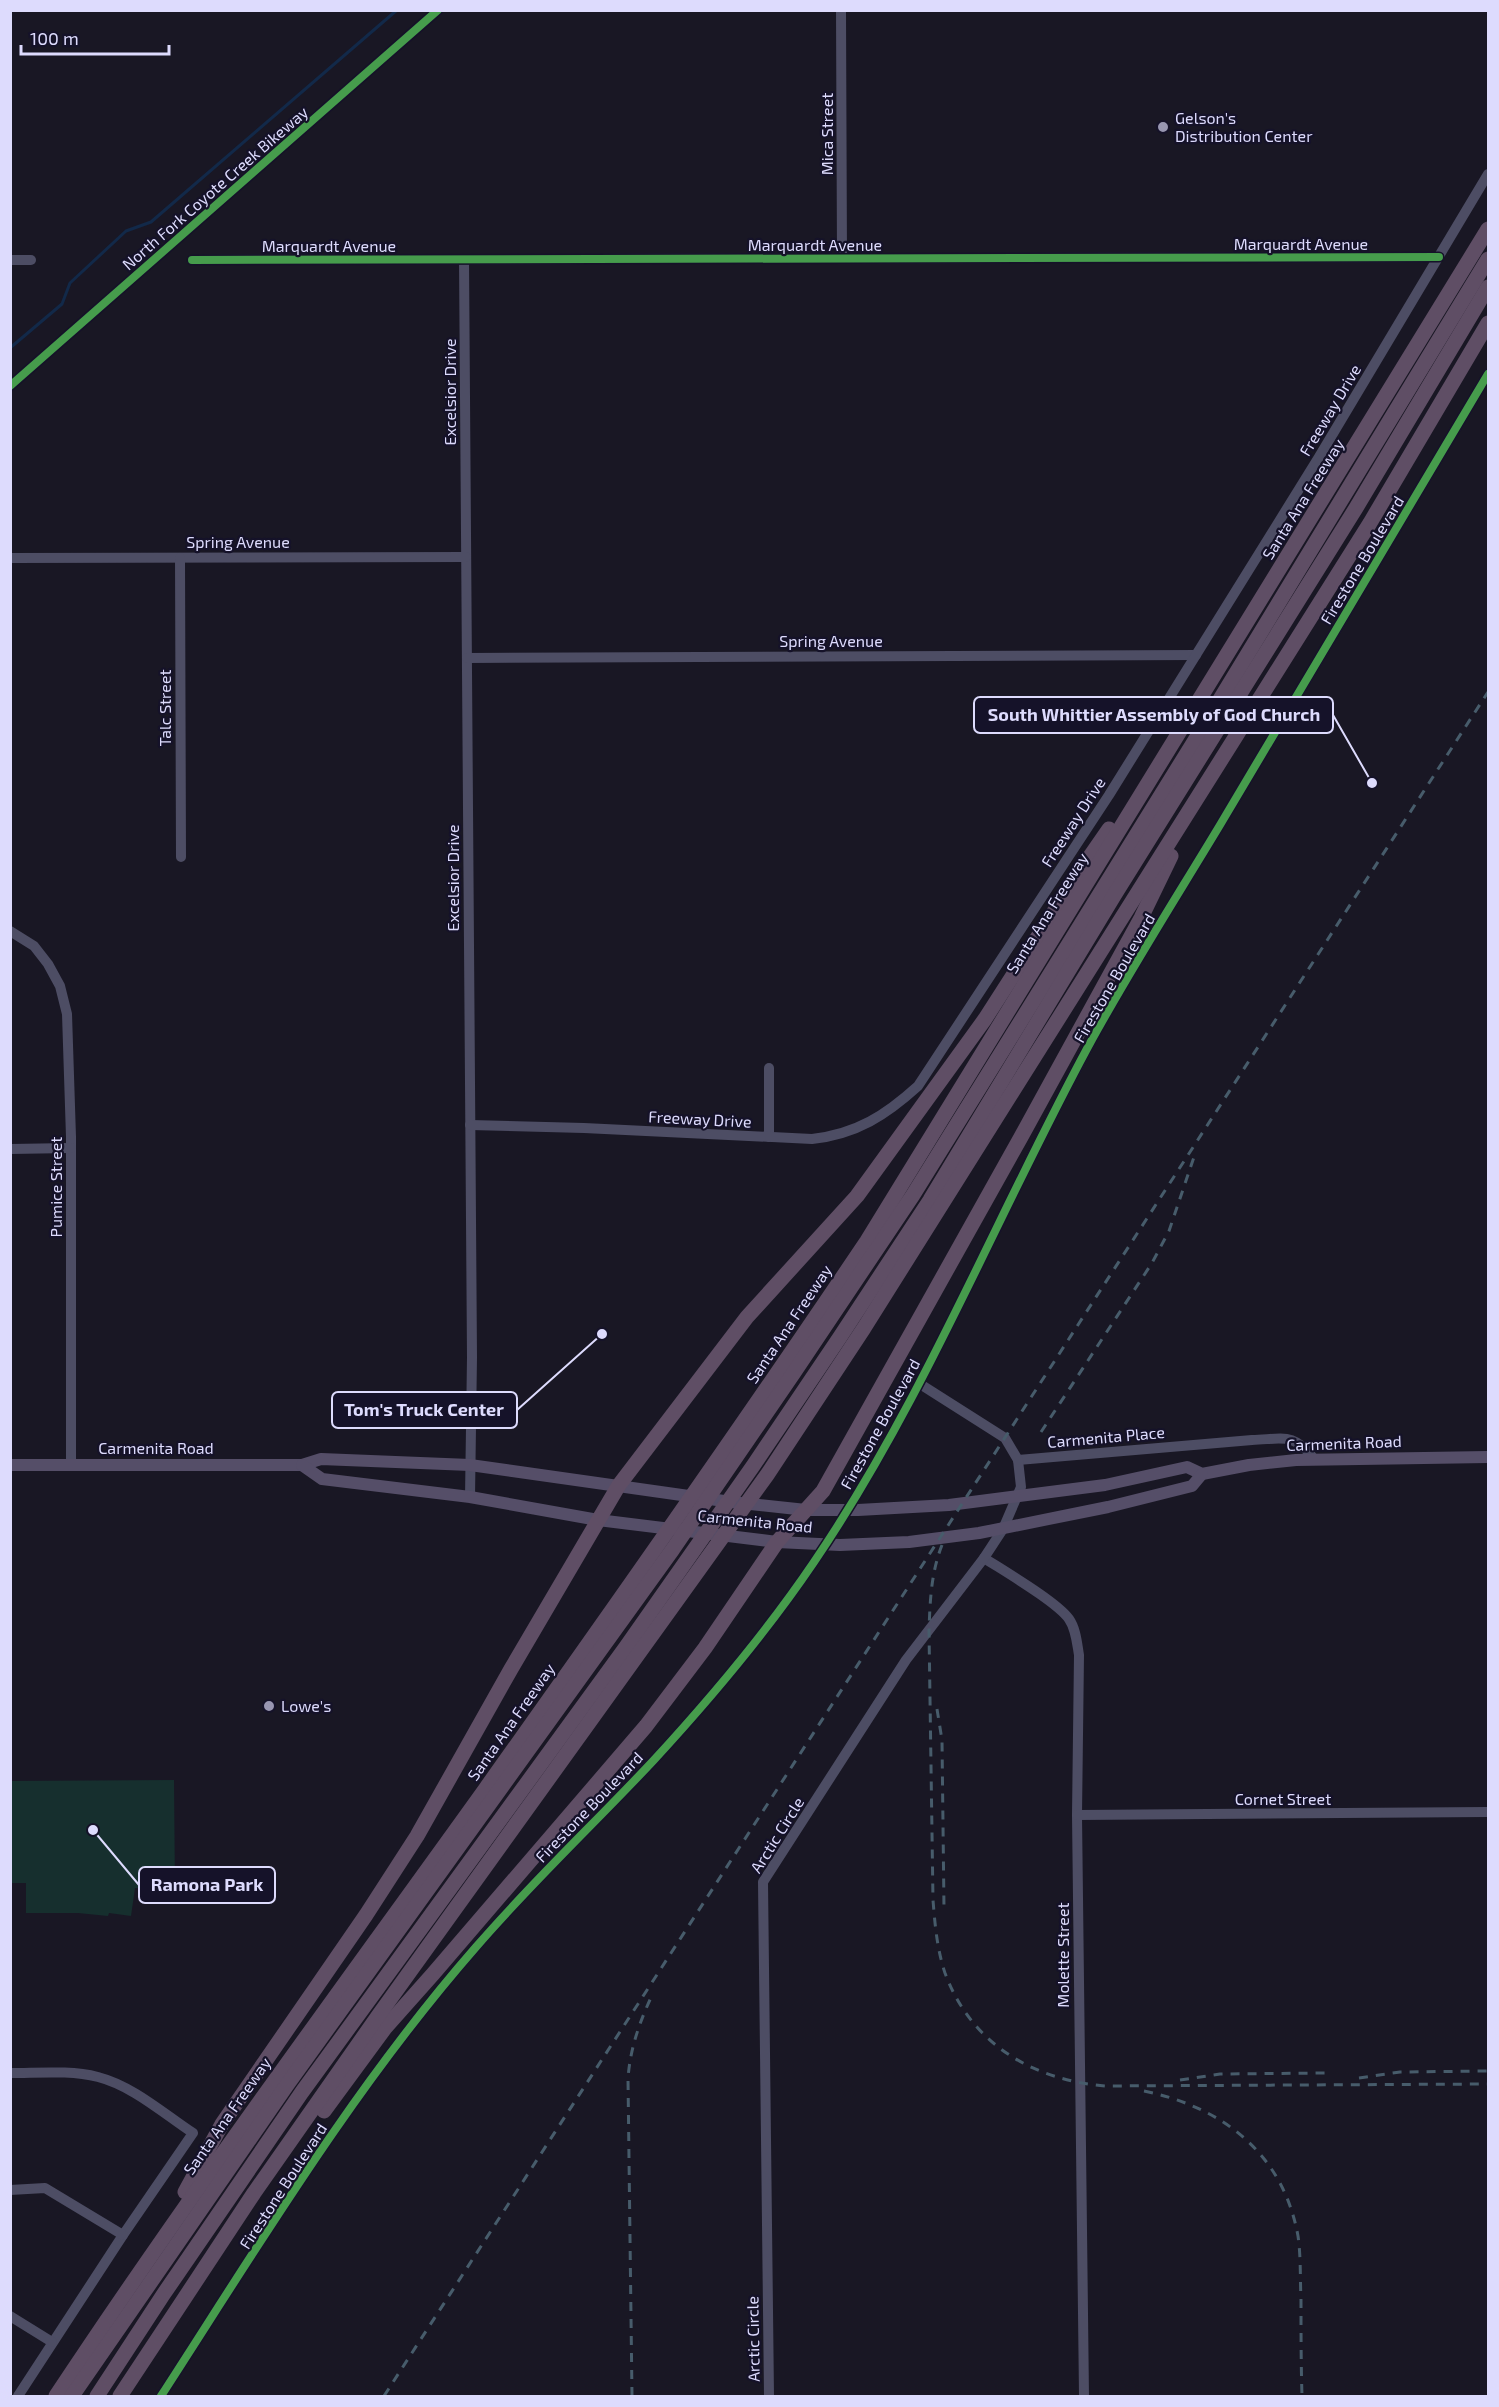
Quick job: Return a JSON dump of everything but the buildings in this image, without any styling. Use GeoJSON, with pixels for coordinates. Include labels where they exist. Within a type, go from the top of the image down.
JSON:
{"type":"FeatureCollection","features":[{"type":"Feature","properties":{"kind":"highway","name":"Santa Ana Freeway"},"geometry":{"type":"LineString","coordinates":[[56,2397],[149,2258],[309,2031],[505,1762],[777,1375],[867,1241],[1488,229]]}},
{"type":"Feature","properties":{"kind":"highway"},"geometry":{"type":"LineString","coordinates":[[72,2397],[281,2094],[674,1549],[906,1205],[1202,729],[1488,259]]}},
{"type":"Feature","properties":{"kind":"highway"},"geometry":{"type":"LineString","coordinates":[[97,2397],[169,2286],[308,2083],[626,1647],[840,1337],[930,1200],[1103,915],[1356,508],[1488,287]]}},
{"type":"Feature","properties":{"kind":"highway"},"geometry":{"type":"LineString","coordinates":[[120,2397],[254,2193],[378,2016],[773,1465],[948,1198],[1370,523],[1488,323]]}},
{"type":"Feature","properties":{"kind":"highway"},"geometry":{"type":"LineString","coordinates":[[149,2258],[222,2124],[366,1915],[417,1836],[511,1669],[619,1485],[747,1317],[857,1196],[907,1130],[985,1019],[1084,865],[1185,724]]}},
{"type":"Feature","properties":{"kind":"highway"},"geometry":{"type":"LineString","coordinates":[[254,2193],[321,2115],[385,2028],[646,1726],[705,1648],[777,1542],[823,1491],[1141,918],[1206,784]]}},
{"type":"Feature","properties":{"kind":"main road","name":"Carmenita Road"},"geometry":{"type":"LineString","coordinates":[[10,1466],[302,1465],[321,1459],[470,1465],[731,1502],[806,1510],[924,1507],[1061,1492],[1187,1467],[1202,1474],[1249,1465],[1314,1459],[1488,1457]]}},
{"type":"Feature","properties":{"kind":"main road","name":"Carmenita Road"},"geometry":{"type":"LineString","coordinates":[[302,1465],[322,1479],[470,1497],[598,1520],[777,1542],[840,1545],[909,1542],[979,1533],[1047,1520],[1192,1486],[1202,1474]]}},
{"type":"Feature","properties":{"kind":"street","name":"Mica Street"},"geometry":{"type":"LineString","coordinates":[[842,10],[842,258]]}},
{"type":"Feature","properties":{"kind":"street","name":"Freeway Drive"},"geometry":{"type":"LineString","coordinates":[[470,1125],[564,1127],[812,1139],[848,1131],[892,1110],[918,1086],[1096,815],[1196,655],[1488,174]]}},
{"type":"Feature","properties":{"kind":"street","name":"Marquardt Avenue"},"geometry":{"type":"LineString","coordinates":[[192,260],[1439,257]]}},
{"type":"Feature","properties":{"kind":"street","name":"Excelsior Drive"},"geometry":{"type":"LineString","coordinates":[[464,259],[472,1386],[470,1497]]}},
{"type":"Feature","properties":{"kind":"street"},"geometry":{"type":"LineString","coordinates":[[10,260],[31,260]]}},
{"type":"Feature","properties":{"kind":"street","name":"Firestone Boulevard"},"geometry":{"type":"LineString","coordinates":[[161,2397],[307,2172],[357,2099],[418,2018],[474,1949],[530,1887],[655,1759],[753,1646],[811,1566],[848,1509],[920,1384],[963,1293],[1090,1042],[1488,374]]}},
{"type":"Feature","properties":{"kind":"street","name":"Spring Avenue"},"geometry":{"type":"LineString","coordinates":[[10,558],[466,557]]}},
{"type":"Feature","properties":{"kind":"street","name":"Talc Street"},"geometry":{"type":"LineString","coordinates":[[180,558],[181,857]]}},
{"type":"Feature","properties":{"kind":"street","name":"Spring Avenue"},"geometry":{"type":"LineString","coordinates":[[467,658],[1196,655]]}},
{"type":"Feature","properties":{"kind":"street","name":"Pumice Street"},"geometry":{"type":"LineString","coordinates":[[10,931],[34,946],[48,964],[60,986],[67,1019],[71,1149],[71,1465]]}},
{"type":"Feature","properties":{"kind":"street"},"geometry":{"type":"LineString","coordinates":[[769,1068],[769,1137]]}},
{"type":"Feature","properties":{"kind":"street"},"geometry":{"type":"LineString","coordinates":[[10,1149],[71,1149]]}},
{"type":"Feature","properties":{"kind":"street"},"geometry":{"type":"LineString","coordinates":[[920,1384],[1005,1438],[1018,1460]]}},
{"type":"Feature","properties":{"kind":"street","name":"Carmenita Place"},"geometry":{"type":"LineString","coordinates":[[1018,1460],[1281,1439],[1299,1442],[1314,1459]]}},
{"type":"Feature","properties":{"kind":"street","name":"Arctic Circle"},"geometry":{"type":"LineString","coordinates":[[769,2397],[763,1882],[906,1660],[1004,1529],[1021,1487],[1018,1460]]}},
{"type":"Feature","properties":{"kind":"street","name":"Molette Street"},"geometry":{"type":"LineString","coordinates":[[984,1558],[1054,1605],[1068,1618],[1076,1636],[1079,1655],[1077,1815],[1084,2397]]}},
{"type":"Feature","properties":{"kind":"street","name":"Cornet Street"},"geometry":{"type":"LineString","coordinates":[[1077,1815],[1488,1812]]}},
{"type":"Feature","properties":{"kind":"street"},"geometry":{"type":"LineString","coordinates":[[10,2073],[68,2073],[101,2078],[133,2092],[193,2133],[52,2342],[18,2397]]}},
{"type":"Feature","properties":{"kind":"street"},"geometry":{"type":"LineString","coordinates":[[10,2190],[45,2188],[123,2235]]}},
{"type":"Feature","properties":{"kind":"street"},"geometry":{"type":"LineString","coordinates":[[10,2316],[52,2342]]}},
{"type":"Feature","properties":{"kind":"green space"},"geometry":{"type":"Polygon","coordinates":[[[174,1780],[175,1891],[135,1888],[131,1916],[109,1913],[108,1916],[78,1913],[26,1913],[26,1883],[11,1883],[11,1781],[174,1780]]]}},
{"type":"Feature","properties":{"kind":"waterway"},"geometry":{"type":"LineString","coordinates":[[10,348],[62,304],[70,283],[126,231],[151,222],[397,10]]}},
{"type":"Feature","properties":{"kind":"railway"},"geometry":{"type":"LineString","coordinates":[[384,2396],[1488,692]]}},
{"type":"Feature","properties":{"kind":"railway"},"geometry":{"type":"LineString","coordinates":[[1041,1432],[1152,1263],[1169,1231],[1196,1151]]}},
{"type":"Feature","properties":{"kind":"railway"},"geometry":{"type":"LineString","coordinates":[[942,1545],[933,1577],[929,1631],[933,1900],[938,1946],[945,1973],[956,1998],[971,2020],[988,2038],[1008,2054],[1053,2076],[1105,2086],[1488,2084]]}},
{"type":"Feature","properties":{"kind":"railway"},"geometry":{"type":"LineString","coordinates":[[937,1709],[942,1740],[944,1909]]}},
{"type":"Feature","properties":{"kind":"railway"},"geometry":{"type":"LineString","coordinates":[[632,2396],[628,2079],[636,2035],[653,1993]]}},
{"type":"Feature","properties":{"kind":"railway"},"geometry":{"type":"LineString","coordinates":[[1359,2078],[1400,2072],[1488,2071]]}},
{"type":"Feature","properties":{"kind":"railway"},"geometry":{"type":"LineString","coordinates":[[1180,2080],[1220,2074],[1325,2073]]}},
{"type":"Feature","properties":{"kind":"railway"},"geometry":{"type":"LineString","coordinates":[[1144,2091],[1172,2098],[1223,2122],[1245,2138],[1279,2181],[1290,2207],[1299,2244],[1302,2396]]}},
{"type":"Feature","properties":{"kind":"cycle path","name":"North Fork Coyote Creek Bikeway"},"geometry":{"type":"LineString","coordinates":[[10,386],[438,10]]}},
{"type":"Feature","properties":{"kind":"cycle path"},"geometry":{"type":"LineString","coordinates":[[192,260],[1439,257]]}},
{"type":"Feature","properties":{"kind":"cycle path"},"geometry":{"type":"LineString","coordinates":[[161,2396],[311,2166],[390,2053],[432,1999],[519,1899],[653,1761],[696,1713],[757,1640],[814,1562],[854,1500],[925,1373],[1089,1045],[1488,374]]}},
{"type":"Feature","properties":{"kind":"place","name":"Gelson's Distribution Center"},"geometry":{"type":"Point","coordinates":[1163,127]}},
{"type":"Feature","properties":{"kind":"place","name":"South Whittier Assembly of God Church"},"geometry":{"type":"Point","coordinates":[1372,783]}},
{"type":"Feature","properties":{"kind":"place","name":"Tom's Truck Center"},"geometry":{"type":"Point","coordinates":[602,1334]}},
{"type":"Feature","properties":{"kind":"place","name":"Lowe's"},"geometry":{"type":"Point","coordinates":[269,1706]}},
{"type":"Feature","properties":{"kind":"place","name":"Ramona Park"},"geometry":{"type":"Point","coordinates":[93,1830]}}]}
